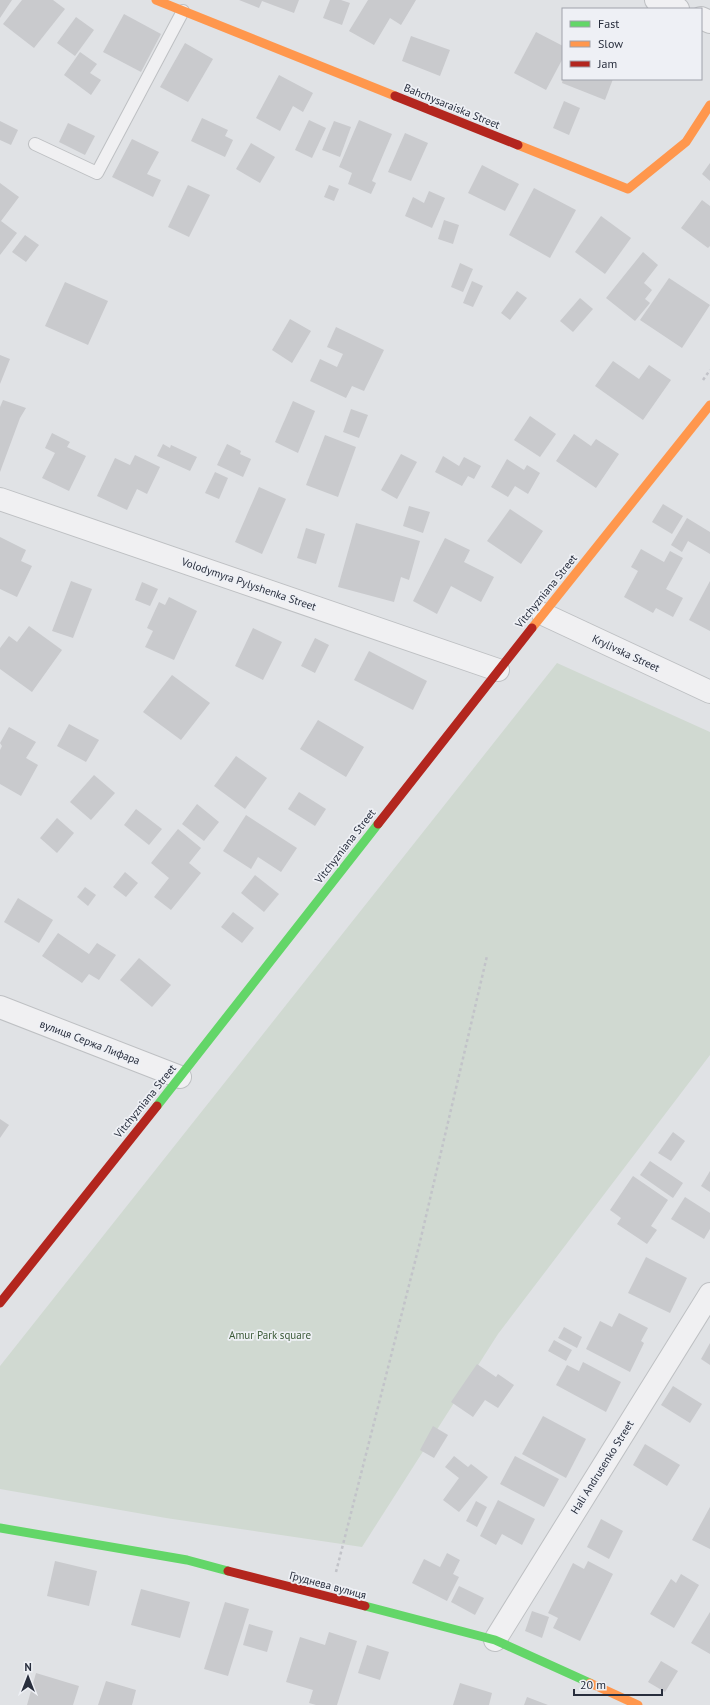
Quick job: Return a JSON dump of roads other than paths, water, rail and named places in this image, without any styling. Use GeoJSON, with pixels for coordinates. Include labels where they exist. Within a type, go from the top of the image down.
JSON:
{"type":"FeatureCollection","features":[{"type":"Feature","properties":{"kind":"street","name":"Bahchysaraiska Street"},"geometry":{"type":"LineString","coordinates":[[156,0],[628,189],[686,142],[710,105]]}},
{"type":"Feature","properties":{"kind":"street"},"geometry":{"type":"LineString","coordinates":[[656,0],[676,8]]}},
{"type":"Feature","properties":{"kind":"street","name":"Vitchyzniana Street"},"geometry":{"type":"LineString","coordinates":[[0,1303],[180,1077],[498,670],[710,405]]}},
{"type":"Feature","properties":{"kind":"street","name":"Volodymyra Pylyshenka Street"},"geometry":{"type":"LineString","coordinates":[[0,499],[498,670]]}},
{"type":"Feature","properties":{"kind":"street","name":"Krylivska Street"},"geometry":{"type":"LineString","coordinates":[[543,614],[710,692]]}},
{"type":"Feature","properties":{"kind":"street","name":"вулиця Сержа Лифара"},"geometry":{"type":"LineString","coordinates":[[0,1007],[180,1077]]}},
{"type":"Feature","properties":{"kind":"street","name":"Hali Andrusenko Street"},"geometry":{"type":"LineString","coordinates":[[495,1640],[710,1294]]}},
{"type":"Feature","properties":{"kind":"street","name":"Груднева вулиця"},"geometry":{"type":"LineString","coordinates":[[0,1528],[187,1560],[495,1640],[638,1705]]}},
{"type":"Feature","properties":{"kind":"lane"},"geometry":{"type":"LineString","coordinates":[[35,144],[97,173],[183,10]]}},
{"type":"Feature","properties":{"kind":"park label","name":"Amur Park square"},"geometry":{"type":"Point","coordinates":[270,1335]}}]}
